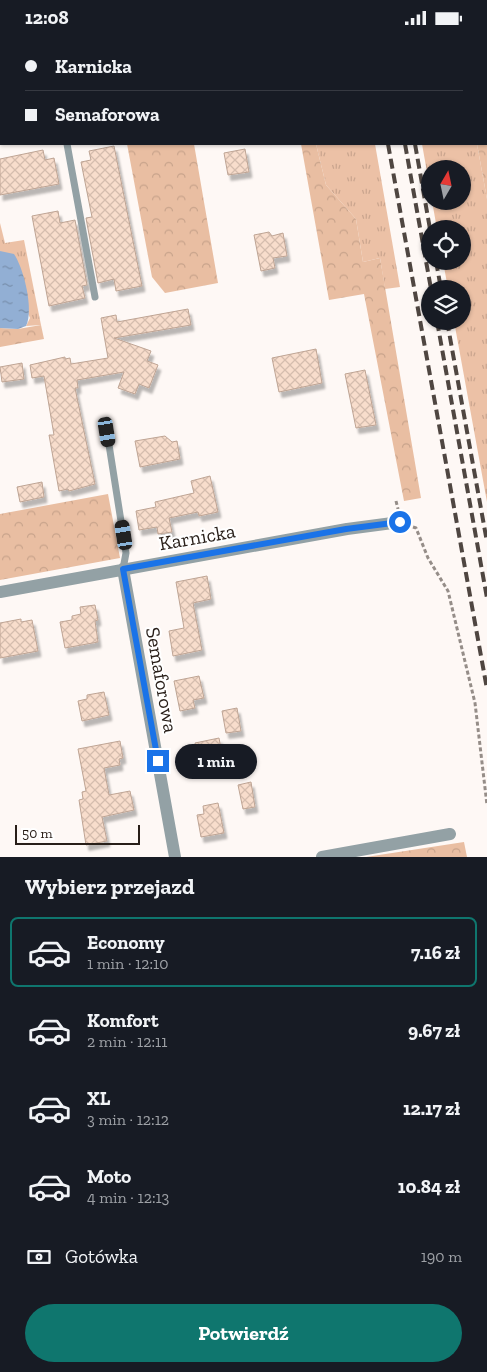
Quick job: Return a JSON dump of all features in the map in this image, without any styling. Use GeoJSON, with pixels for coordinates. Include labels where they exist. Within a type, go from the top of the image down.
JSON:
{"type":"FeatureCollection","features":[{"type":"Feature","properties":{"kind":"street","name":"Karnicka"},"geometry":{"type":"LineString","coordinates":[[0,592],[346,529],[400,522]]}},
{"type":"Feature","properties":{"kind":"street","name":"Semaforowa"},"geometry":{"type":"LineString","coordinates":[[123,569],[175,857]]}},
{"type":"Feature","properties":{"kind":"street"},"geometry":{"type":"LineString","coordinates":[[322,857],[450,834]]}},
{"type":"Feature","properties":{"kind":"lane"},"geometry":{"type":"LineString","coordinates":[[67,145],[95,297]]}},
{"type":"Feature","properties":{"kind":"lane"},"geometry":{"type":"LineString","coordinates":[[107,432],[126,553],[123,569]]}},
{"type":"Feature","properties":{"kind":"path"},"geometry":{"type":"LineString","coordinates":[[400,522],[416,528],[428,558],[448,591],[475,703],[487,805]]}},
{"type":"Feature","properties":{"kind":"green space"},"geometry":{"type":"Polygon","coordinates":[[[127,145],[194,145],[218,283],[165,293],[152,277],[127,145]]]}},
{"type":"Feature","properties":{"kind":"green space"},"geometry":{"type":"Polygon","coordinates":[[[301,145],[316,145],[326,185],[356,219],[363,262],[380,258],[421,498],[404,501],[364,294],[329,300],[301,145]]]}},
{"type":"Feature","properties":{"kind":"green space"},"geometry":{"type":"Polygon","coordinates":[[[316,145],[375,145],[400,287],[385,289],[380,258],[363,262],[356,219],[326,185],[316,145]]]}},
{"type":"Feature","properties":{"kind":"green space"},"geometry":{"type":"Polygon","coordinates":[[[422,145],[477,145],[487,199],[487,502],[456,330],[471,330],[471,280],[446,280],[445,270],[471,270],[471,220],[435,220],[434,210],[471,210],[471,160],[425,160],[422,145]]]}},
{"type":"Feature","properties":{"kind":"green space"},"geometry":{"type":"Polygon","coordinates":[[[477,145],[487,145],[487,199],[477,145]]]}},
{"type":"Feature","properties":{"kind":"green space"},"geometry":{"type":"Polygon","coordinates":[[[0,223],[5,243],[24,240],[41,325],[26,326],[30,318],[0,251],[0,223]]]}},
{"type":"Feature","properties":{"kind":"green space"},"geometry":{"type":"Polygon","coordinates":[[[41,325],[44,339],[0,347],[0,328],[18,329],[41,325]]]}},
{"type":"Feature","properties":{"kind":"green space"},"geometry":{"type":"Polygon","coordinates":[[[108,494],[120,558],[0,580],[0,514],[108,494]]]}},
{"type":"Feature","properties":{"kind":"green space"},"geometry":{"type":"Polygon","coordinates":[[[464,842],[467,857],[366,857],[464,842]]]}},
{"type":"Feature","properties":{"kind":"water"},"geometry":{"type":"Polygon","coordinates":[[[0,251],[14,254],[27,290],[28,319],[26,326],[18,329],[0,328],[0,251]]]}},
{"type":"Feature","properties":{"kind":"building"},"geometry":{"type":"Polygon","coordinates":[[[114,146],[142,286],[116,291],[114,279],[98,283],[86,218],[92,217],[81,162],[91,160],[89,151],[114,146]]]}},
{"type":"Feature","properties":{"kind":"building"},"geometry":{"type":"Polygon","coordinates":[[[245,149],[249,172],[228,175],[224,153],[245,149]]]}},
{"type":"Feature","properties":{"kind":"building"},"geometry":{"type":"Polygon","coordinates":[[[43,150],[45,160],[54,158],[59,184],[0,195],[0,159],[43,150]]]}},
{"type":"Feature","properties":{"kind":"building"},"geometry":{"type":"Polygon","coordinates":[[[58,211],[60,223],[75,220],[87,285],[82,286],[85,298],[49,306],[32,216],[58,211]]]}},
{"type":"Feature","properties":{"kind":"building"},"geometry":{"type":"Polygon","coordinates":[[[269,232],[272,236],[283,233],[287,256],[273,258],[275,268],[261,271],[254,235],[269,232]]]}},
{"type":"Feature","properties":{"kind":"building"},"geometry":{"type":"Polygon","coordinates":[[[188,309],[191,325],[114,338],[151,351],[147,361],[158,365],[149,388],[139,384],[135,394],[118,388],[124,372],[77,380],[78,388],[75,388],[95,484],[69,491],[68,489],[59,491],[49,435],[54,435],[44,376],[32,378],[30,365],[65,357],[65,359],[70,358],[71,364],[108,358],[101,318],[116,315],[117,322],[188,309]]]}},
{"type":"Feature","properties":{"kind":"building"},"geometry":{"type":"Polygon","coordinates":[[[316,349],[322,383],[279,392],[272,358],[316,349]]]}},
{"type":"Feature","properties":{"kind":"building"},"geometry":{"type":"Polygon","coordinates":[[[22,363],[24,379],[2,382],[0,367],[22,363]]]}},
{"type":"Feature","properties":{"kind":"building"},"geometry":{"type":"Polygon","coordinates":[[[365,370],[376,425],[356,428],[345,374],[365,370]]]}},
{"type":"Feature","properties":{"kind":"building"},"geometry":{"type":"Polygon","coordinates":[[[165,436],[172,442],[177,441],[180,459],[140,467],[135,441],[165,436]]]}},
{"type":"Feature","properties":{"kind":"building"},"geometry":{"type":"Polygon","coordinates":[[[210,476],[218,512],[199,516],[198,512],[169,518],[172,532],[158,534],[157,527],[139,530],[136,511],[156,507],[155,502],[194,493],[191,481],[210,476]]]}},
{"type":"Feature","properties":{"kind":"building"},"geometry":{"type":"Polygon","coordinates":[[[42,482],[44,497],[20,502],[17,487],[42,482]]]}},
{"type":"Feature","properties":{"kind":"building"},"geometry":{"type":"Polygon","coordinates":[[[207,576],[211,599],[193,603],[202,650],[173,656],[169,631],[184,628],[176,582],[207,576]]]}},
{"type":"Feature","properties":{"kind":"building"},"geometry":{"type":"Polygon","coordinates":[[[95,605],[98,620],[95,621],[98,642],[65,648],[60,622],[72,620],[72,616],[81,614],[80,607],[95,605]]]}},
{"type":"Feature","properties":{"kind":"building"},"geometry":{"type":"Polygon","coordinates":[[[21,619],[21,622],[32,620],[38,651],[0,658],[0,623],[21,619]]]}},
{"type":"Feature","properties":{"kind":"building"},"geometry":{"type":"Polygon","coordinates":[[[199,676],[204,698],[193,700],[195,708],[180,711],[174,681],[199,676]]]}},
{"type":"Feature","properties":{"kind":"building"},"geometry":{"type":"Polygon","coordinates":[[[104,692],[109,715],[82,721],[78,701],[87,699],[87,695],[104,692]]]}},
{"type":"Feature","properties":{"kind":"building"},"geometry":{"type":"Polygon","coordinates":[[[237,708],[241,731],[226,733],[222,711],[237,708]]]}},
{"type":"Feature","properties":{"kind":"building"},"geometry":{"type":"Polygon","coordinates":[[[219,738],[224,764],[200,769],[195,743],[219,738]]]}},
{"type":"Feature","properties":{"kind":"building"},"geometry":{"type":"Polygon","coordinates":[[[120,741],[123,758],[119,759],[120,765],[104,768],[109,795],[130,791],[134,810],[102,817],[107,841],[86,845],[79,800],[83,799],[82,792],[86,791],[78,749],[120,741]]]}},
{"type":"Feature","properties":{"kind":"building"},"geometry":{"type":"Polygon","coordinates":[[[251,782],[255,807],[243,809],[238,785],[251,782]]]}},
{"type":"Feature","properties":{"kind":"building"},"geometry":{"type":"Polygon","coordinates":[[[218,803],[224,833],[201,837],[197,815],[204,814],[203,806],[218,803]]]}},
{"type":"Feature","properties":{"kind":"railway"},"geometry":{"type":"LineString","coordinates":[[388,145],[487,689]]}},
{"type":"Feature","properties":{"kind":"railway"},"geometry":{"type":"LineString","coordinates":[[405,145],[429,280]]}},
{"type":"Feature","properties":{"kind":"railway"},"geometry":{"type":"LineString","coordinates":[[415,145],[428,220]]}},
{"type":"Feature","properties":{"kind":"railway"},"geometry":{"type":"LineString","coordinates":[[438,270],[439,280]]}},
{"type":"Feature","properties":{"kind":"railway"},"geometry":{"type":"LineString","coordinates":[[439,330],[487,598]]}},
{"type":"Feature","properties":{"kind":"railway"},"geometry":{"type":"LineString","coordinates":[[449,330],[487,542]]}},
{"type":"Feature","properties":{"kind":"route"},"geometry":{"type":"LineString","coordinates":[[158,761],[123,569],[374,524],[400,522]]}}]}
